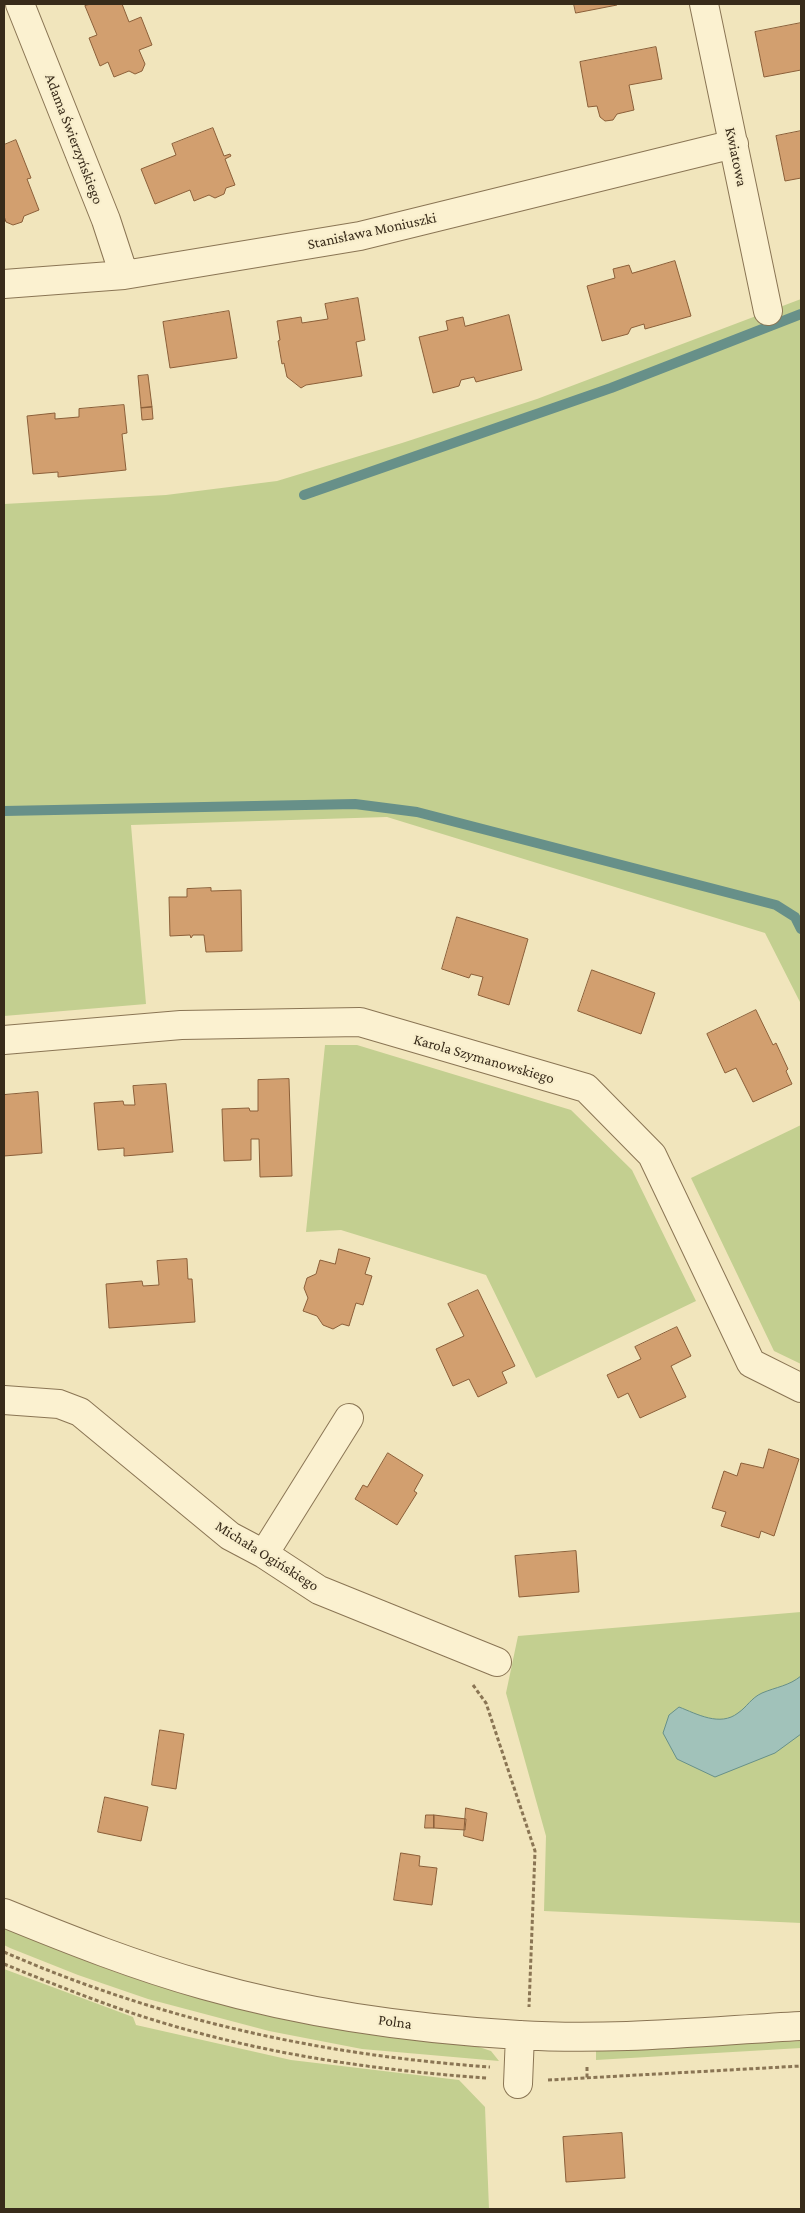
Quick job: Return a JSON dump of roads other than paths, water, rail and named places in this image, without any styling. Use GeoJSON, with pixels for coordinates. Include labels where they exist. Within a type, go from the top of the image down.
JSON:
{"type":"FeatureCollection","features":[{"type":"Feature","properties":{"kind":"street","name":"Adama Świerzyńskiego"},"geometry":{"type":"LineString","coordinates":[[20,4],[102,211],[124,275]]}},
{"type":"Feature","properties":{"kind":"street","name":"Kwiatowa"},"geometry":{"type":"LineString","coordinates":[[704,4],[768,310]]}},
{"type":"Feature","properties":{"kind":"street","name":"Stanisława Moniuszki"},"geometry":{"type":"LineString","coordinates":[[4,284],[124,275],[360,236],[734,144]]}},
{"type":"Feature","properties":{"kind":"street","name":"Karola Szymanowskiego"},"geometry":{"type":"LineString","coordinates":[[4,1040],[181,1025],[360,1022],[586,1088],[652,1155],[751,1363],[801,1388]]}},
{"type":"Feature","properties":{"kind":"street","name":"Michała Ogińskiego"},"geometry":{"type":"LineString","coordinates":[[4,1400],[59,1404],[80,1412],[230,1536],[264,1554],[318,1590],[497,1662]]}},
{"type":"Feature","properties":{"kind":"street"},"geometry":{"type":"LineString","coordinates":[[264,1554],[349,1418]]}},
{"type":"Feature","properties":{"kind":"street","name":"Polna"},"geometry":{"type":"LineString","coordinates":[[4,1913],[102,1952],[204,1985],[270,2001],[399,2024],[525,2025],[604,2036],[801,2026]]}},
{"type":"Feature","properties":{"kind":"street"},"geometry":{"type":"LineString","coordinates":[[518,2084],[525,2025]]}},
{"type":"Feature","properties":{"kind":"water"},"geometry":{"type":"Polygon","coordinates":[[[801,1676],[801,1734],[775,1753],[715,1777],[677,1759],[663,1733],[669,1715],[679,1707],[708,1718],[724,1719],[738,1713],[758,1695],[787,1684],[801,1676]]]}},
{"type":"Feature","properties":{"kind":"waterway"},"geometry":{"type":"LineString","coordinates":[[304,495],[611,388],[801,314]]}},
{"type":"Feature","properties":{"kind":"waterway"},"geometry":{"type":"LineString","coordinates":[[4,811],[355,804],[417,812],[776,905],[795,917],[801,929]]}}]}
